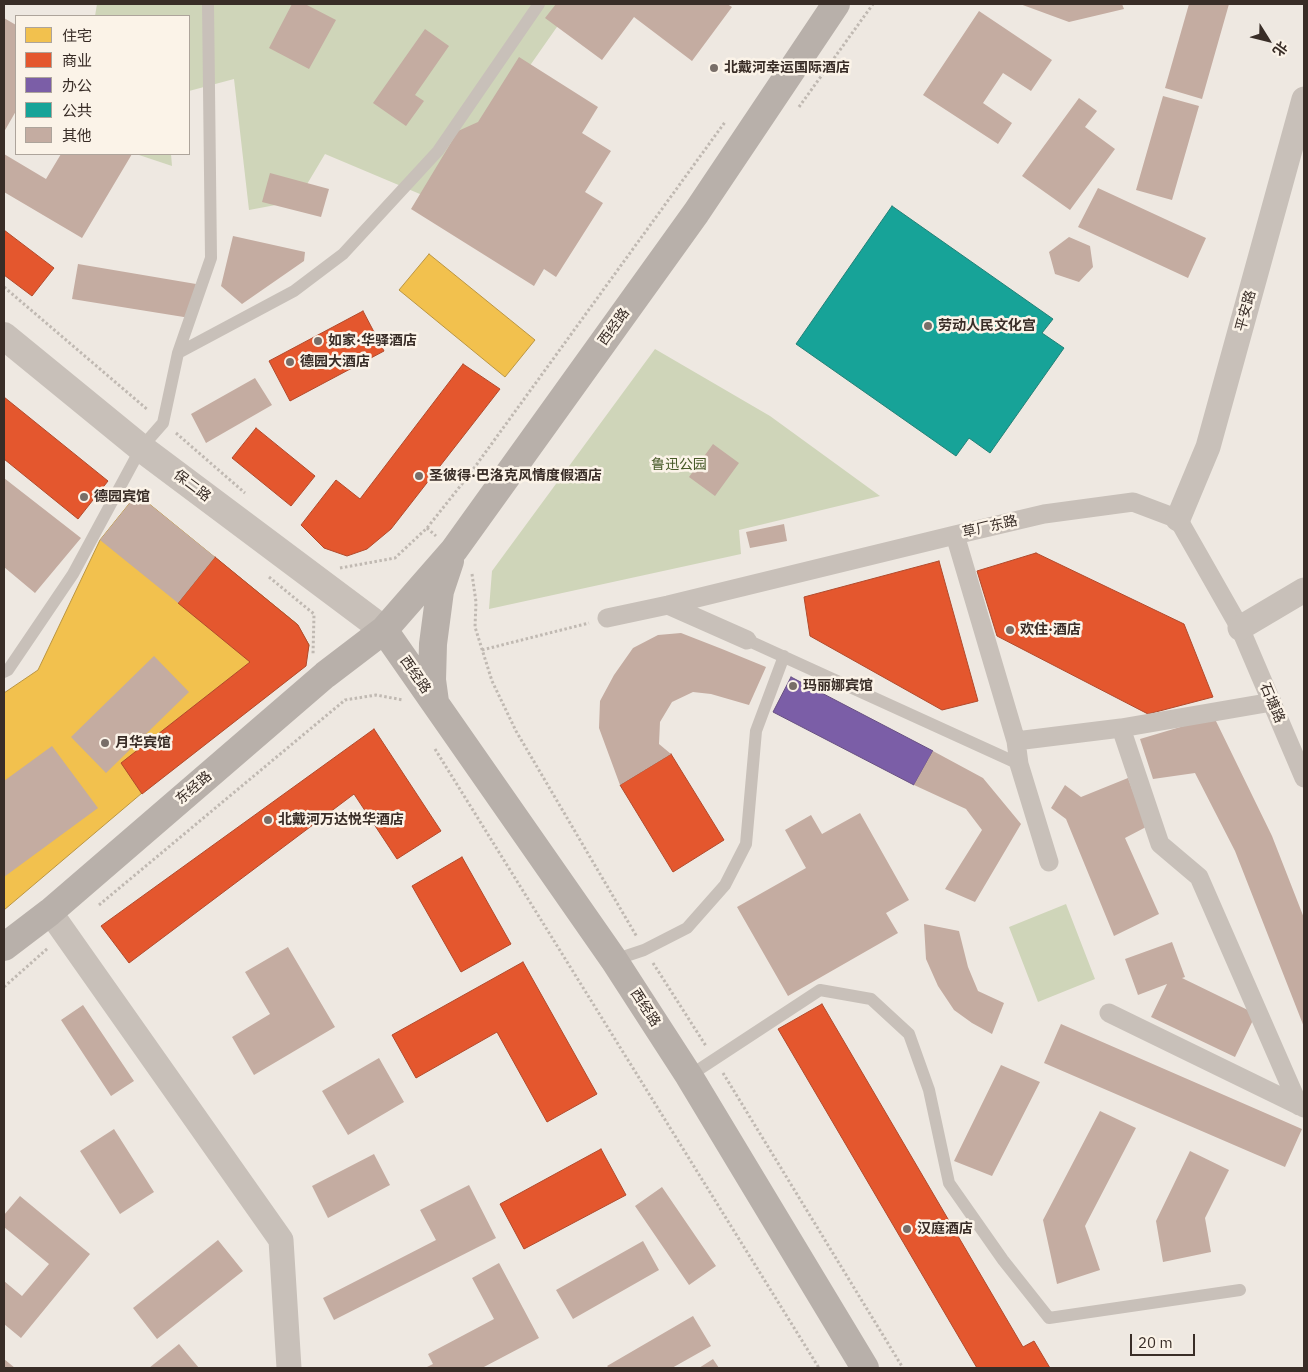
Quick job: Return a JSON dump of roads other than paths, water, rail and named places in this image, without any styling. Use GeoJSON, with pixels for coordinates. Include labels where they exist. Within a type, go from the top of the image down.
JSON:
{"type":"FeatureCollection","features":[{"type":"Feature","properties":{"kind":"main road","name":"西经路"},"geometry":{"type":"LineString","coordinates":[[836,4],[696,213],[454,550],[384,630],[614,960],[690,1076],[865,1368]]}},
{"type":"Feature","properties":{"kind":"main road"},"geometry":{"type":"LineString","coordinates":[[435,702],[432,680],[433,644],[440,591],[454,550]]}},
{"type":"Feature","properties":{"kind":"main road","name":"东经路"},"geometry":{"type":"LineString","coordinates":[[4,947],[58,922],[325,675],[384,630]]}},
{"type":"Feature","properties":{"kind":"street","name":"平安路"},"geometry":{"type":"LineString","coordinates":[[1178,519],[1208,447],[1304,100]]}},
{"type":"Feature","properties":{"kind":"street","name":"保二路"},"geometry":{"type":"LineString","coordinates":[[4,336],[142,448],[384,630]]}},
{"type":"Feature","properties":{"kind":"street","name":"草厂东路"},"geometry":{"type":"LineString","coordinates":[[607,618],[1044,514],[1133,502],[1178,519]]}},
{"type":"Feature","properties":{"kind":"street"},"geometry":{"type":"LineString","coordinates":[[1178,519],[1240,628],[1304,590]]}},
{"type":"Feature","properties":{"kind":"street"},"geometry":{"type":"LineString","coordinates":[[955,534],[1016,741],[1020,764],[1049,862]]}},
{"type":"Feature","properties":{"kind":"street"},"geometry":{"type":"LineString","coordinates":[[668,605],[747,640]]}},
{"type":"Feature","properties":{"kind":"street","name":"石塘路"},"geometry":{"type":"LineString","coordinates":[[1240,628],[1304,778]]}},
{"type":"Feature","properties":{"kind":"street"},"geometry":{"type":"LineString","coordinates":[[1016,741],[1121,728],[1272,702]]}},
{"type":"Feature","properties":{"kind":"street"},"geometry":{"type":"LineString","coordinates":[[1121,728],[1160,844],[1199,876],[1302,1107]]}},
{"type":"Feature","properties":{"kind":"street"},"geometry":{"type":"LineString","coordinates":[[58,922],[281,1240],[289,1368]]}},
{"type":"Feature","properties":{"kind":"street"},"geometry":{"type":"LineString","coordinates":[[1109,1013],[1302,1107]]}},
{"type":"Feature","properties":{"kind":"lane"},"geometry":{"type":"LineString","coordinates":[[4,672],[8,670],[73,574],[142,448],[163,423],[178,353],[211,258],[208,4]]}},
{"type":"Feature","properties":{"kind":"lane"},"geometry":{"type":"LineString","coordinates":[[178,353],[294,290],[343,254],[438,151],[538,4]]}},
{"type":"Feature","properties":{"kind":"lane"},"geometry":{"type":"LineString","coordinates":[[747,640],[1020,764]]}},
{"type":"Feature","properties":{"kind":"lane"},"geometry":{"type":"LineString","coordinates":[[614,960],[644,950],[687,928],[725,886],[746,844],[756,731],[784,656]]}},
{"type":"Feature","properties":{"kind":"lane"},"geometry":{"type":"LineString","coordinates":[[690,1076],[820,990],[871,998],[910,1034],[929,1090],[950,1184],[1003,1260],[1049,1318],[1240,1290]]}},
{"type":"Feature","properties":{"kind":"place","name":"北戴河幸运国际酒店"},"geometry":{"type":"Point","coordinates":[714,68]}},
{"type":"Feature","properties":{"kind":"place","name":"劳动人民文化宫"},"geometry":{"type":"Point","coordinates":[928,326]}},
{"type":"Feature","properties":{"kind":"place","name":"如家·华驿酒店"},"geometry":{"type":"Point","coordinates":[318,341]}},
{"type":"Feature","properties":{"kind":"place","name":"德园大酒店"},"geometry":{"type":"Point","coordinates":[290,362]}},
{"type":"Feature","properties":{"kind":"place","name":"圣彼得·巴洛克风情度假酒店"},"geometry":{"type":"Point","coordinates":[419,476]}},
{"type":"Feature","properties":{"kind":"place","name":"德园宾馆"},"geometry":{"type":"Point","coordinates":[84,497]}},
{"type":"Feature","properties":{"kind":"place","name":"欢住·酒店"},"geometry":{"type":"Point","coordinates":[1010,630]}},
{"type":"Feature","properties":{"kind":"place","name":"玛丽娜宾馆"},"geometry":{"type":"Point","coordinates":[793,686]}},
{"type":"Feature","properties":{"kind":"place","name":"月华宾馆"},"geometry":{"type":"Point","coordinates":[105,743]}},
{"type":"Feature","properties":{"kind":"place","name":"北戴河万达悦华酒店"},"geometry":{"type":"Point","coordinates":[268,820]}},
{"type":"Feature","properties":{"kind":"place","name":"汉庭酒店"},"geometry":{"type":"Point","coordinates":[907,1229]}},
{"type":"Feature","properties":{"kind":"park label","name":"鲁迅公园"},"geometry":{"type":"Point","coordinates":[679,465]}}]}
